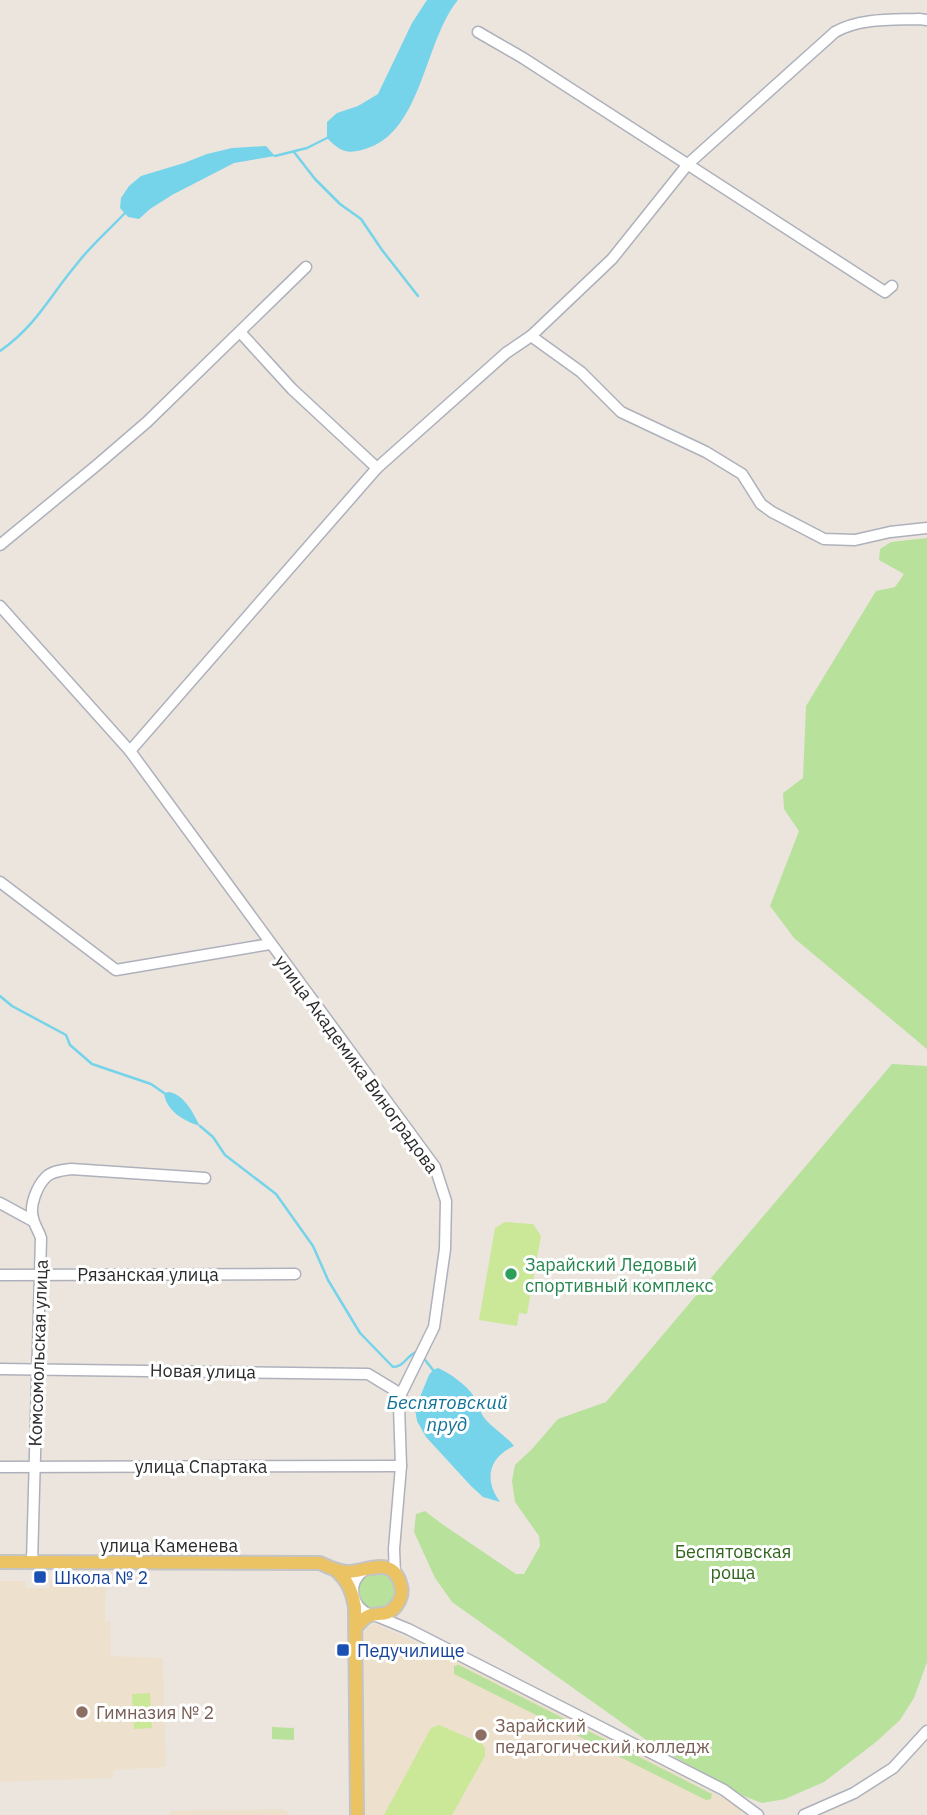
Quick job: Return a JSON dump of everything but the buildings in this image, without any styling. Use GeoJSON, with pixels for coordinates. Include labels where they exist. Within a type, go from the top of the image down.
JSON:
{"type":"FeatureCollection","features":[{"type":"Feature","properties":{"kind":"main road","name":"улица Каменева"},"geometry":{"type":"LineString","coordinates":[[0,1562],[320,1563],[347,1572],[370,1568]]}},
{"type":"Feature","properties":{"kind":"main road"},"geometry":{"type":"LineString","coordinates":[[355,1628],[367,1616],[388,1613],[398,1604],[402,1591],[395,1574],[387,1568],[370,1568]]}},
{"type":"Feature","properties":{"kind":"main road"},"geometry":{"type":"LineString","coordinates":[[336,1570],[346,1580],[355,1606],[357,1815]]}},
{"type":"Feature","properties":{"kind":"street"},"geometry":{"type":"LineString","coordinates":[[130,751],[377,468],[506,353],[531,336],[612,259],[688,164],[846,25],[866,21],[927,20]]}},
{"type":"Feature","properties":{"kind":"street"},"geometry":{"type":"LineString","coordinates":[[478,32],[523,58],[885,292],[892,286]]}},
{"type":"Feature","properties":{"kind":"street"},"geometry":{"type":"LineString","coordinates":[[0,545],[147,422],[306,267]]}},
{"type":"Feature","properties":{"kind":"street"},"geometry":{"type":"LineString","coordinates":[[240,332],[292,390],[377,468]]}},
{"type":"Feature","properties":{"kind":"street"},"geometry":{"type":"LineString","coordinates":[[531,336],[581,372],[621,412],[706,452],[742,474],[761,504],[824,539],[855,540],[890,532],[927,528]]}},
{"type":"Feature","properties":{"kind":"street","name":"улица Академика Виноградова"},"geometry":{"type":"LineString","coordinates":[[0,606],[130,751],[435,1167],[446,1201],[445,1249],[435,1327],[401,1394]]}},
{"type":"Feature","properties":{"kind":"street","name":"улица Академика Виноградова"},"geometry":{"type":"LineString","coordinates":[[0,882],[116,970],[270,944]]}},
{"type":"Feature","properties":{"kind":"street","name":"Комсомольская улица"},"geometry":{"type":"LineString","coordinates":[[32,1563],[41,1238],[33,1221],[36,1193],[47,1175],[71,1169],[205,1178]]}},
{"type":"Feature","properties":{"kind":"street"},"geometry":{"type":"LineString","coordinates":[[0,1203],[33,1221]]}},
{"type":"Feature","properties":{"kind":"street","name":"Рязанская улица"},"geometry":{"type":"LineString","coordinates":[[0,1275],[295,1273]]}},
{"type":"Feature","properties":{"kind":"street","name":"Новая улица"},"geometry":{"type":"LineString","coordinates":[[0,1369],[368,1374],[401,1394]]}},
{"type":"Feature","properties":{"kind":"street"},"geometry":{"type":"LineString","coordinates":[[395,1574],[394,1549],[401,1466],[401,1394]]}},
{"type":"Feature","properties":{"kind":"street","name":"улица Спартака"},"geometry":{"type":"LineString","coordinates":[[0,1467],[401,1466]]}},
{"type":"Feature","properties":{"kind":"street"},"geometry":{"type":"LineString","coordinates":[[394,1549],[389,1556],[355,1578],[352,1593],[362,1611],[408,1629],[724,1790],[758,1815]]}},
{"type":"Feature","properties":{"kind":"street"},"geometry":{"type":"LineString","coordinates":[[398,1604],[400,1619],[408,1629]]}},
{"type":"Feature","properties":{"kind":"street"},"geometry":{"type":"LineString","coordinates":[[804,1815],[853,1793],[893,1768],[927,1731]]}},
{"type":"Feature","properties":{"kind":"shaded area","name":"Гимназия № 2"},"geometry":{"type":"Polygon","coordinates":[[[50,1580],[106,1581],[105,1622],[110,1622],[111,1656],[163,1658],[166,1767],[114,1770],[113,1778],[0,1782],[0,1581],[25,1581],[26,1588],[49,1588],[50,1580]]]}},
{"type":"Feature","properties":{"kind":"shaded area","name":"Зарайский педагогический колледж"},"geometry":{"type":"Polygon","coordinates":[[[376,1624],[463,1664],[739,1806],[742,1815],[362,1815],[360,1639],[367,1627],[376,1624]]]}},
{"type":"Feature","properties":{"kind":"shaded area"},"geometry":{"type":"Polygon","coordinates":[[[283,1809],[291,1815],[170,1815],[170,1811],[283,1809]]]}},
{"type":"Feature","properties":{"kind":"green space"},"geometry":{"type":"Polygon","coordinates":[[[927,538],[927,1049],[794,938],[770,906],[799,831],[784,809],[783,793],[803,778],[806,706],[876,591],[895,587],[904,574],[879,560],[880,549],[891,542],[927,538]]]}},
{"type":"Feature","properties":{"kind":"green space","name":"Беспятовская роща"},"geometry":{"type":"Polygon","coordinates":[[[892,1064],[927,1066],[927,1662],[914,1698],[900,1720],[876,1742],[824,1782],[785,1799],[762,1803],[741,1795],[652,1744],[452,1602],[435,1578],[414,1532],[416,1514],[425,1511],[516,1574],[524,1574],[540,1546],[539,1536],[515,1502],[512,1481],[515,1465],[558,1419],[606,1402],[892,1064]]]}},
{"type":"Feature","properties":{"kind":"green space","name":"Зарайский Ледовый спортивный комплекс"},"geometry":{"type":"Polygon","coordinates":[[[505,1222],[533,1224],[541,1236],[527,1314],[519,1313],[517,1326],[479,1320],[495,1228],[505,1222]]]}},
{"type":"Feature","properties":{"kind":"green space"},"geometry":{"type":"Polygon","coordinates":[[[377,1572],[390,1578],[396,1591],[390,1604],[377,1610],[364,1604],[358,1591],[364,1578],[377,1572]]]}},
{"type":"Feature","properties":{"kind":"green space"},"geometry":{"type":"Polygon","coordinates":[[[459,1665],[712,1794],[711,1799],[706,1800],[454,1674],[454,1666],[459,1665]]]}},
{"type":"Feature","properties":{"kind":"green space"},"geometry":{"type":"Polygon","coordinates":[[[150,1693],[152,1728],[134,1729],[132,1694],[150,1693]]]}},
{"type":"Feature","properties":{"kind":"green space"},"geometry":{"type":"Polygon","coordinates":[[[439,1725],[481,1743],[485,1748],[485,1756],[452,1815],[384,1815],[431,1728],[439,1725]]]}},
{"type":"Feature","properties":{"kind":"green space"},"geometry":{"type":"Polygon","coordinates":[[[272,1727],[294,1728],[294,1740],[272,1739],[272,1727]]]}},
{"type":"Feature","properties":{"kind":"water"},"geometry":{"type":"Polygon","coordinates":[[[427,0],[458,0],[437,38],[411,106],[399,125],[384,140],[358,151],[340,149],[327,138],[327,122],[337,113],[358,106],[378,94],[412,23],[427,0]]]}},
{"type":"Feature","properties":{"kind":"water"},"geometry":{"type":"Polygon","coordinates":[[[266,146],[275,156],[234,163],[172,195],[139,219],[128,217],[120,208],[121,198],[129,186],[141,176],[232,148],[266,146]]]}},
{"type":"Feature","properties":{"kind":"water"},"geometry":{"type":"Polygon","coordinates":[[[169,1092],[184,1101],[200,1126],[172,1110],[164,1093],[169,1092]]]}},
{"type":"Feature","properties":{"kind":"water","name":"Беспятовский пруд"},"geometry":{"type":"Polygon","coordinates":[[[438,1368],[466,1387],[486,1420],[514,1446],[499,1457],[491,1470],[492,1486],[500,1502],[483,1497],[471,1486],[426,1437],[417,1421],[415,1409],[429,1375],[438,1368]]]}},
{"type":"Feature","properties":{"kind":"waterway"},"geometry":{"type":"LineString","coordinates":[[275,156],[307,148],[327,138]]}},
{"type":"Feature","properties":{"kind":"waterway"},"geometry":{"type":"LineString","coordinates":[[294,152],[315,179],[340,204],[361,219],[418,296]]}},
{"type":"Feature","properties":{"kind":"waterway"},"geometry":{"type":"LineString","coordinates":[[0,351],[33,321],[81,258],[125,213]]}},
{"type":"Feature","properties":{"kind":"waterway"},"geometry":{"type":"LineString","coordinates":[[0,996],[12,1006],[66,1035],[70,1045],[92,1064],[151,1084],[164,1093]]}},
{"type":"Feature","properties":{"kind":"waterway"},"geometry":{"type":"LineString","coordinates":[[200,1126],[213,1137],[225,1155],[276,1194],[313,1246],[328,1280],[360,1333],[393,1367],[417,1352]]}},
{"type":"Feature","properties":{"kind":"waterway"},"geometry":{"type":"LineString","coordinates":[[422,1356],[433,1370]]}},
{"type":"Feature","properties":{"kind":"place","name":"Зарайский Ледовый спортивный комплекс"},"geometry":{"type":"Point","coordinates":[511,1274]}},
{"type":"Feature","properties":{"kind":"place","name":"Школа № 2"},"geometry":{"type":"Point","coordinates":[40,1577]}},
{"type":"Feature","properties":{"kind":"place","name":"Педучилище"},"geometry":{"type":"Point","coordinates":[343,1650]}},
{"type":"Feature","properties":{"kind":"place","name":"Гимназия № 2"},"geometry":{"type":"Point","coordinates":[82,1712]}},
{"type":"Feature","properties":{"kind":"place","name":"Зарайский педагогический колледж"},"geometry":{"type":"Point","coordinates":[481,1735]}}]}
